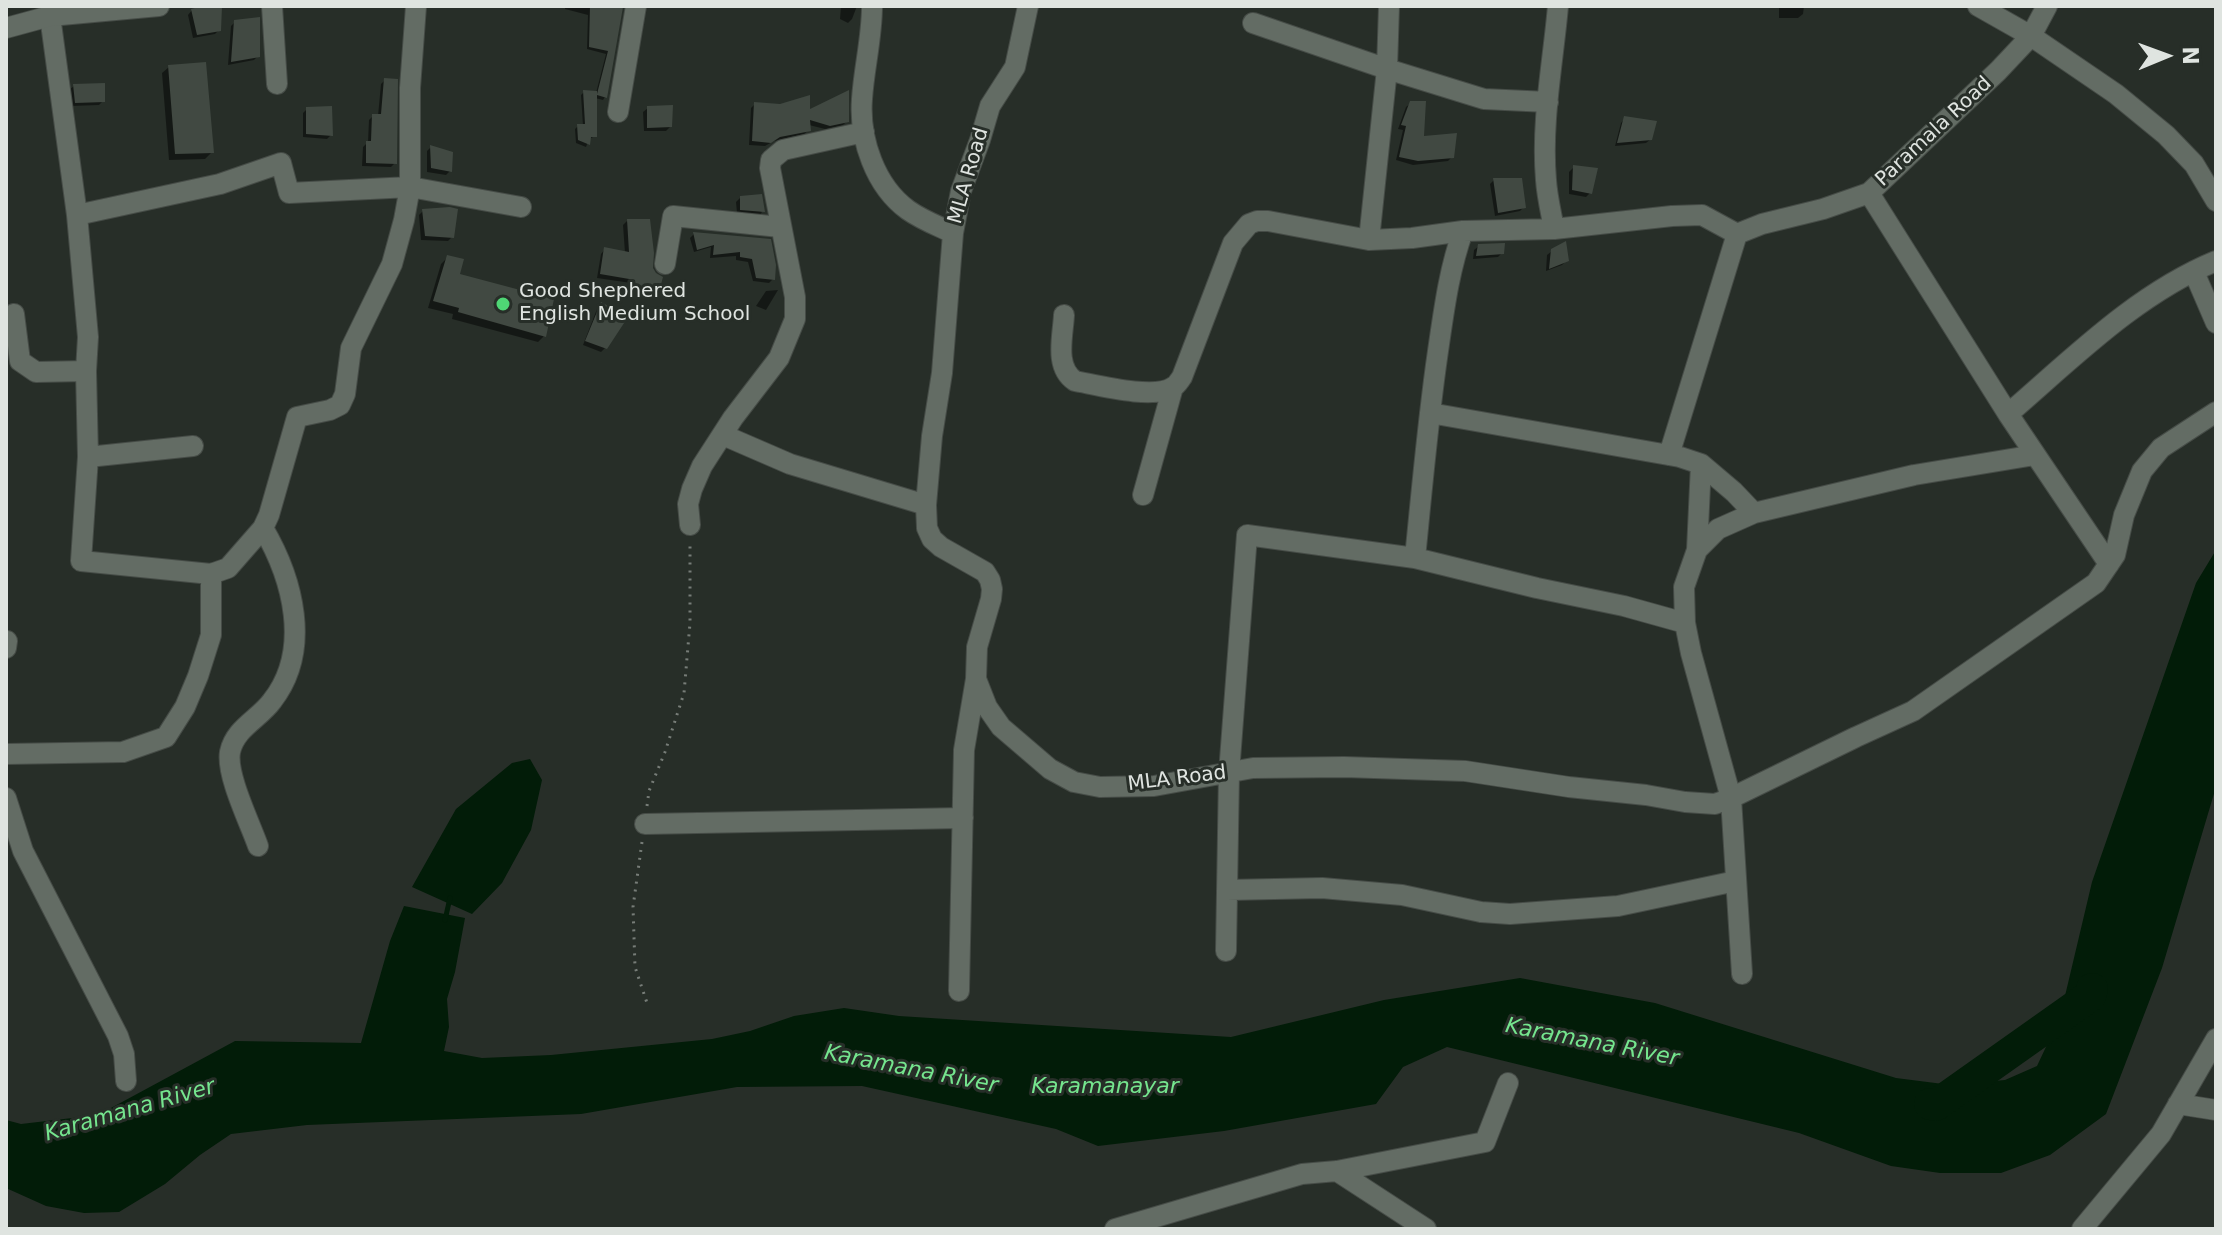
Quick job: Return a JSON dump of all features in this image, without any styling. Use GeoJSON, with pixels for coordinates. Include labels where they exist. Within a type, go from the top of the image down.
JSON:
{"type":"FeatureCollection","features":[{"type":"Feature","properties":{"kind":"street"},"geometry":{"type":"LineString","coordinates":[[17,19],[159,6]]}},
{"type":"Feature","properties":{"kind":"street"},"geometry":{"type":"LineString","coordinates":[[272,6],[277,84]]}},
{"type":"Feature","properties":{"kind":"street"},"geometry":{"type":"LineString","coordinates":[[50,16],[77,215],[88,337],[88,457],[81,561],[211,574],[228,568],[263,528],[297,417],[340,405],[345,394],[351,348],[392,264],[410,187],[410,88],[416,6]]}},
{"type":"Feature","properties":{"kind":"street"},"geometry":{"type":"LineString","coordinates":[[618,112],[636,6]]}},
{"type":"Feature","properties":{"kind":"street"},"geometry":{"type":"LineString","coordinates":[[872,6],[862,101],[866,145],[879,176],[892,195],[908,210],[953,233]]}},
{"type":"Feature","properties":{"kind":"street","name":"MLA Road"},"geometry":{"type":"LineString","coordinates":[[1028,6],[1015,67],[990,106],[961,191],[953,233],[942,373],[932,436],[927,528],[932,539],[941,547],[985,572],[990,580],[991,599],[977,647],[976,679],[987,707],[1001,727],[1050,769],[1074,782],[1100,787],[1154,786],[1253,768],[1465,771],[1715,804],[1913,711],[2096,583],[2109,564]]}},
{"type":"Feature","properties":{"kind":"street"},"geometry":{"type":"LineString","coordinates":[[1554,229],[1546,179],[1548,102],[1558,6]]}},
{"type":"Feature","properties":{"kind":"street"},"geometry":{"type":"LineString","coordinates":[[1978,6],[2031,36],[2116,94],[2166,135],[2194,164],[2216,201]]}},
{"type":"Feature","properties":{"kind":"street","name":"Paramala Road"},"geometry":{"type":"LineString","coordinates":[[1737,234],[1869,193],[1998,71],[2031,36],[2047,6]]}},
{"type":"Feature","properties":{"kind":"street"},"geometry":{"type":"LineString","coordinates":[[1369,240],[1387,69],[1384,9]]}},
{"type":"Feature","properties":{"kind":"street"},"geometry":{"type":"LineString","coordinates":[[1253,23],[1484,99],[1548,102]]}},
{"type":"Feature","properties":{"kind":"street"},"geometry":{"type":"LineString","coordinates":[[690,525],[688,504],[692,489],[714,445],[779,358],[795,319],[795,297],[780,227],[771,160],[783,150],[864,132]]}},
{"type":"Feature","properties":{"kind":"street"},"geometry":{"type":"LineString","coordinates":[[77,215],[220,184],[281,163],[289,193],[410,187],[521,207]]}},
{"type":"Feature","properties":{"kind":"street"},"geometry":{"type":"LineString","coordinates":[[1869,193],[2008,414],[2109,564],[2115,555],[2124,515],[2142,471],[2161,448],[2216,412]]}},
{"type":"Feature","properties":{"kind":"street"},"geometry":{"type":"LineString","coordinates":[[1064,315],[1062,357],[1069,377],[1075,381],[1140,392],[1161,392],[1173,387],[1182,377],[1233,243],[1249,224],[1257,221],[1369,240],[1463,231],[1554,229],[1702,215],[1737,234],[1669,455]]}},
{"type":"Feature","properties":{"kind":"street"},"geometry":{"type":"LineString","coordinates":[[665,264],[673,216],[780,227]]}},
{"type":"Feature","properties":{"kind":"street"},"geometry":{"type":"LineString","coordinates":[[1415,558],[1430,413],[1452,263],[1463,231]]}},
{"type":"Feature","properties":{"kind":"street"},"geometry":{"type":"LineString","coordinates":[[2008,414],[2106,329],[2164,288],[2216,261]]}},
{"type":"Feature","properties":{"kind":"street"},"geometry":{"type":"LineString","coordinates":[[2194,272],[2216,323]]}},
{"type":"Feature","properties":{"kind":"street"},"geometry":{"type":"LineString","coordinates":[[14,314],[20,361],[36,372],[86,371]]}},
{"type":"Feature","properties":{"kind":"street"},"geometry":{"type":"LineString","coordinates":[[1143,495],[1173,387]]}},
{"type":"Feature","properties":{"kind":"street"},"geometry":{"type":"LineString","coordinates":[[1430,413],[1669,455],[1701,464],[1754,513]]}},
{"type":"Feature","properties":{"kind":"street"},"geometry":{"type":"LineString","coordinates":[[723,435],[790,464],[926,505]]}},
{"type":"Feature","properties":{"kind":"street"},"geometry":{"type":"LineString","coordinates":[[88,457],[193,446]]}},
{"type":"Feature","properties":{"kind":"street"},"geometry":{"type":"LineString","coordinates":[[1697,550],[1718,529],[1754,513],[1914,475],[2035,455]]}},
{"type":"Feature","properties":{"kind":"street"},"geometry":{"type":"LineString","coordinates":[[1701,464],[1697,550],[1684,587],[1685,623],[1731,798],[1742,974]]}},
{"type":"Feature","properties":{"kind":"street"},"geometry":{"type":"LineString","coordinates":[[258,846],[230,770],[230,751],[237,736],[272,702],[286,679],[293,662],[295,640],[294,608],[284,573],[263,528]]}},
{"type":"Feature","properties":{"kind":"street"},"geometry":{"type":"LineString","coordinates":[[1226,951],[1229,773],[1247,535],[1415,558],[1685,623]]}},
{"type":"Feature","properties":{"kind":"street"},"geometry":{"type":"LineString","coordinates":[[6,754],[123,752],[166,737],[185,707],[211,635],[211,574]]}},
{"type":"Feature","properties":{"kind":"street"},"geometry":{"type":"LineString","coordinates":[[6,648],[7,641]]}},
{"type":"Feature","properties":{"kind":"street"},"geometry":{"type":"LineString","coordinates":[[959,991],[964,750],[976,679]]}},
{"type":"Feature","properties":{"kind":"street"},"geometry":{"type":"LineString","coordinates":[[6,798],[23,851],[118,1036],[124,1054],[126,1081]]}},
{"type":"Feature","properties":{"kind":"street"},"geometry":{"type":"LineString","coordinates":[[645,824],[963,818]]}},
{"type":"Feature","properties":{"kind":"street"},"geometry":{"type":"LineString","coordinates":[[1227,890],[1322,888],[1402,895],[1481,912],[1510,914],[1618,906],[1736,881]]}},
{"type":"Feature","properties":{"kind":"street"},"geometry":{"type":"LineString","coordinates":[[2082,1229],[2161,1134],[2216,1039]]}},
{"type":"Feature","properties":{"kind":"street"},"geometry":{"type":"LineString","coordinates":[[1115,1229],[1302,1174],[1337,1171],[1485,1142],[1508,1083]]}},
{"type":"Feature","properties":{"kind":"street"},"geometry":{"type":"LineString","coordinates":[[2178,1104],[2216,1110]]}},
{"type":"Feature","properties":{"kind":"street"},"geometry":{"type":"LineString","coordinates":[[1337,1171],[1426,1229]]}},
{"type":"Feature","properties":{"kind":"path"},"geometry":{"type":"LineString","coordinates":[[647,1003],[635,967],[633,907],[649,791],[684,693],[690,623],[690,525]]}},
{"type":"Feature","properties":{"kind":"water","name":"Karamanayar"},"geometry":{"type":"Polygon","coordinates":[[[2216,550],[2216,787],[2162,968],[2106,1114],[2050,1155],[2001,1173],[1940,1173],[1891,1166],[1799,1133],[1447,1047],[1403,1067],[1376,1104],[1224,1131],[1098,1146],[1056,1129],[862,1086],[737,1087],[581,1114],[307,1125],[231,1134],[165,1184],[119,1212],[84,1213],[46,1206],[6,1188],[6,1120],[21,1124],[98,1115],[235,1041],[361,1043],[390,941],[404,906],[465,918],[447,999],[449,1027],[444,1051],[482,1058],[551,1055],[712,1039],[750,1031],[794,1016],[844,1008],[899,1016],[1231,1037],[1384,1000],[1520,978],[1655,1003],[1896,1078],[1951,1085],[2005,1080],[2037,1066],[2060,1017],[2092,882],[2196,583],[2216,550]]]}},
{"type":"Feature","properties":{"kind":"water"},"geometry":{"type":"Polygon","coordinates":[[[530,759],[542,780],[531,830],[502,883],[472,914],[412,887],[456,809],[512,763],[530,759]]]}},
{"type":"Feature","properties":{"kind":"building"},"geometry":{"type":"Polygon","coordinates":[[[222,6],[221,31],[197,35],[191,9],[222,6]]]}},
{"type":"Feature","properties":{"kind":"building"},"geometry":{"type":"Polygon","coordinates":[[[590,6],[623,7],[607,98],[597,95],[597,137],[591,137],[590,145],[578,140],[577,124],[585,124],[583,90],[597,91],[597,94],[608,51],[589,47],[590,6]]]}},
{"type":"Feature","properties":{"kind":"building"},"geometry":{"type":"Polygon","coordinates":[[[260,17],[260,57],[231,62],[234,20],[260,17]]]}},
{"type":"Feature","properties":{"kind":"building"},"geometry":{"type":"Polygon","coordinates":[[[206,62],[214,153],[175,154],[168,65],[206,62]]]}},
{"type":"Feature","properties":{"kind":"building"},"geometry":{"type":"Polygon","coordinates":[[[384,78],[398,79],[397,164],[366,163],[366,141],[371,141],[372,114],[381,114],[384,78]]]}},
{"type":"Feature","properties":{"kind":"building"},"geometry":{"type":"Polygon","coordinates":[[[105,83],[105,102],[75,103],[73,84],[105,83]]]}},
{"type":"Feature","properties":{"kind":"building"},"geometry":{"type":"Polygon","coordinates":[[[849,90],[849,122],[830,126],[810,120],[811,131],[780,137],[771,143],[752,141],[754,102],[780,104],[810,95],[810,109],[849,90]]]}},
{"type":"Feature","properties":{"kind":"building"},"geometry":{"type":"Polygon","coordinates":[[[1410,101],[1426,101],[1424,136],[1457,133],[1454,158],[1418,161],[1399,157],[1406,126],[1401,125],[1410,101]]]}},
{"type":"Feature","properties":{"kind":"building"},"geometry":{"type":"Polygon","coordinates":[[[673,105],[672,127],[647,128],[647,106],[673,105]]]}},
{"type":"Feature","properties":{"kind":"building"},"geometry":{"type":"Polygon","coordinates":[[[332,106],[333,136],[306,134],[306,107],[332,106]]]}},
{"type":"Feature","properties":{"kind":"building"},"geometry":{"type":"Polygon","coordinates":[[[1624,116],[1657,121],[1652,140],[1617,143],[1624,116]]]}},
{"type":"Feature","properties":{"kind":"building"},"geometry":{"type":"Polygon","coordinates":[[[430,145],[453,152],[452,172],[431,168],[430,145]]]}},
{"type":"Feature","properties":{"kind":"building"},"geometry":{"type":"Polygon","coordinates":[[[1573,165],[1598,168],[1592,194],[1572,190],[1573,165]]]}},
{"type":"Feature","properties":{"kind":"building"},"geometry":{"type":"Polygon","coordinates":[[[1493,178],[1522,178],[1526,208],[1498,213],[1493,178]]]}},
{"type":"Feature","properties":{"kind":"building"},"geometry":{"type":"Polygon","coordinates":[[[762,194],[765,212],[740,210],[740,196],[762,194]]]}},
{"type":"Feature","properties":{"kind":"building"},"geometry":{"type":"Polygon","coordinates":[[[422,209],[458,209],[454,238],[425,236],[422,209]]]}},
{"type":"Feature","properties":{"kind":"building"},"geometry":{"type":"Polygon","coordinates":[[[627,219],[650,219],[653,268],[663,277],[658,296],[636,293],[635,280],[600,274],[604,247],[629,252],[627,219]]]}},
{"type":"Feature","properties":{"kind":"building"},"geometry":{"type":"Polygon","coordinates":[[[693,232],[771,239],[776,265],[775,280],[756,278],[752,259],[740,257],[740,252],[713,255],[714,245],[697,250],[693,232]]]}},
{"type":"Feature","properties":{"kind":"building"},"geometry":{"type":"Polygon","coordinates":[[[1566,241],[1569,261],[1549,269],[1551,249],[1566,241]]]}},
{"type":"Feature","properties":{"kind":"building"},"geometry":{"type":"Polygon","coordinates":[[[1505,243],[1504,254],[1476,256],[1478,244],[1505,243]]]}},
{"type":"Feature","properties":{"kind":"building"},"geometry":{"type":"Polygon","coordinates":[[[447,255],[464,259],[460,274],[554,299],[546,337],[458,312],[459,308],[433,301],[447,255]]]}},
{"type":"Feature","properties":{"kind":"building"},"geometry":{"type":"Polygon","coordinates":[[[601,302],[628,317],[607,349],[585,341],[601,302]]]}},
{"type":"Feature","properties":{"kind":"waterway"},"geometry":{"type":"LineString","coordinates":[[445,920],[450,898]]}},
{"type":"Feature","properties":{"kind":"waterway","name":"Karamana River"},"geometry":{"type":"LineString","coordinates":[[1930,1104],[1936,1105],[2090,996],[2092,989]]}},
{"type":"Feature","properties":{"kind":"place","name":"Good Shephered English Medium School"},"geometry":{"type":"Point","coordinates":[503,304]}}]}
